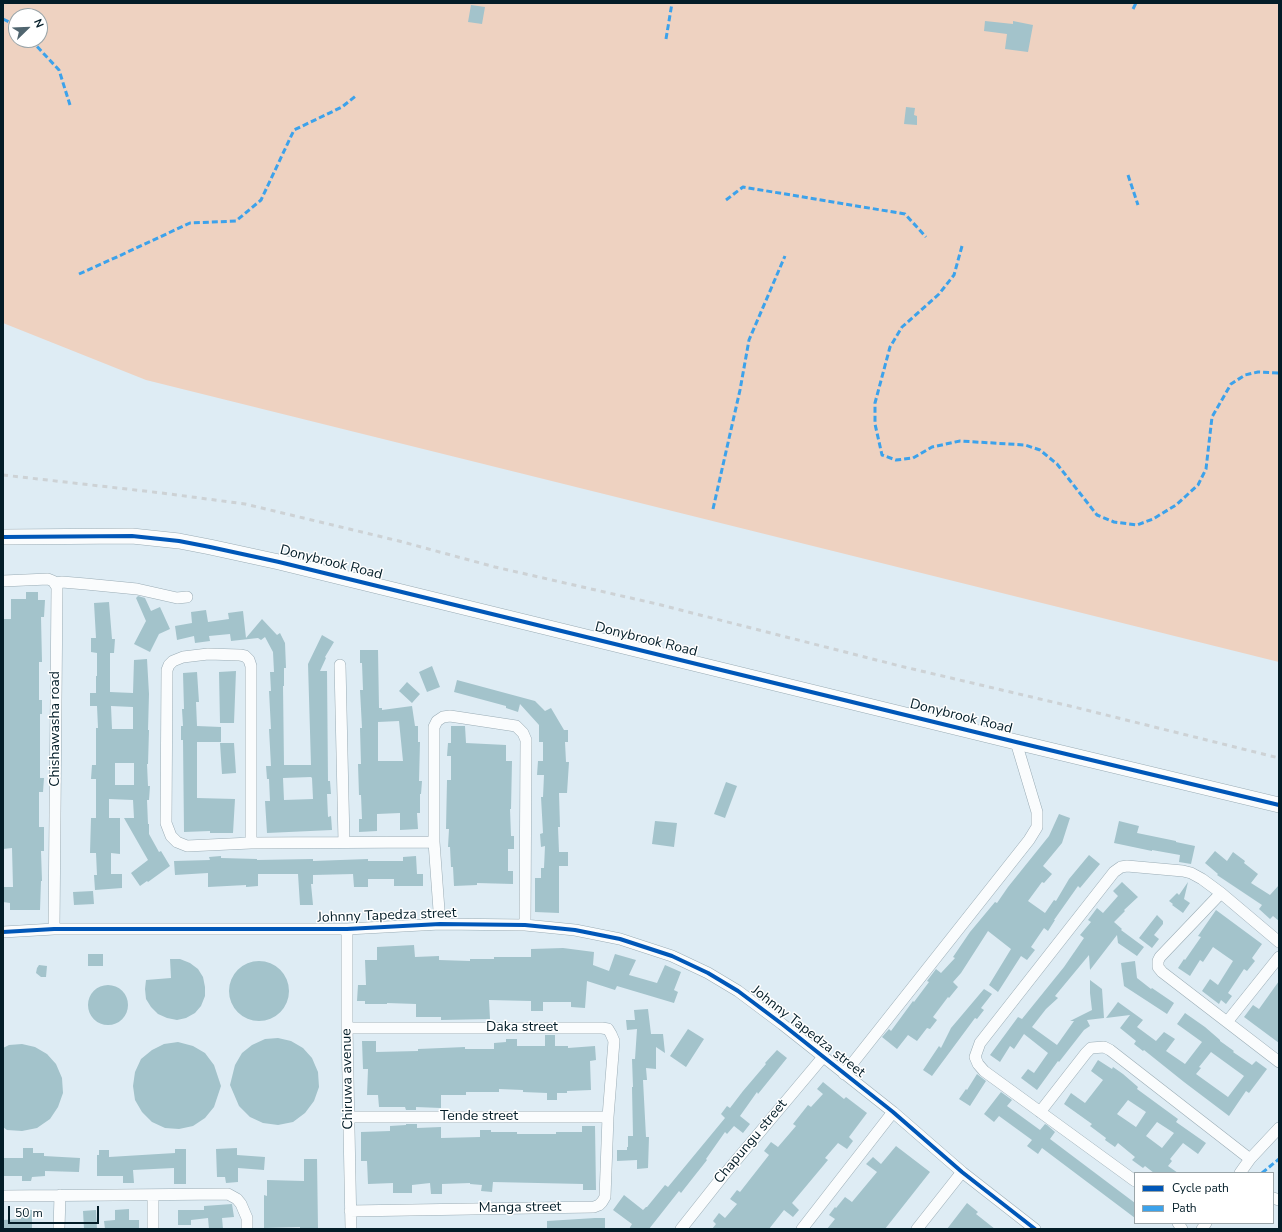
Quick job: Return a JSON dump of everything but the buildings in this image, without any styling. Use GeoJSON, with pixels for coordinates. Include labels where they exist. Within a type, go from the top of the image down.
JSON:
{"type":"FeatureCollection","features":[{"type":"Feature","properties":{"kind":"street","name":"Donybrook Road"},"geometry":{"type":"LineString","coordinates":[[3,537],[132,536],[179,541],[210,547],[278,562],[1016,742],[1279,804]]}},
{"type":"Feature","properties":{"kind":"street"},"geometry":{"type":"LineString","coordinates":[[3,581],[48,579],[55,583],[62,582],[137,589],[177,598],[187,598]]}},
{"type":"Feature","properties":{"kind":"street","name":"Chishawasha road"},"geometry":{"type":"LineString","coordinates":[[54,929],[57,587],[55,583]]}},
{"type":"Feature","properties":{"kind":"street"},"geometry":{"type":"LineString","coordinates":[[251,843],[251,666],[249,660],[245,656],[240,655],[208,654],[183,657],[173,661],[167,670],[166,823],[171,836],[177,842],[187,846],[251,843],[434,842]]}},
{"type":"Feature","properties":{"kind":"street"},"geometry":{"type":"LineString","coordinates":[[340,664],[344,842]]}},
{"type":"Feature","properties":{"kind":"street"},"geometry":{"type":"LineString","coordinates":[[440,924],[434,842],[434,727],[437,721],[443,717],[450,716],[516,726],[520,729],[526,740],[525,925]]}},
{"type":"Feature","properties":{"kind":"street"},"geometry":{"type":"LineString","coordinates":[[844,1074],[1029,840],[1037,827],[1037,812],[1016,742]]}},
{"type":"Feature","properties":{"kind":"street"},"geometry":{"type":"LineString","coordinates":[[1134,1180],[984,1071],[978,1064],[975,1057],[980,1043],[1114,872],[1121,867],[1127,866],[1183,871],[1202,879],[1279,942]]}},
{"type":"Feature","properties":{"kind":"street"},"geometry":{"type":"LineString","coordinates":[[1221,893],[1160,957],[1158,967],[1162,972],[1279,1062]]}},
{"type":"Feature","properties":{"kind":"street","name":"Johnny Tapedza street"},"geometry":{"type":"LineString","coordinates":[[3,932],[54,929],[347,929],[440,924],[525,925],[575,930],[620,939],[672,956],[708,973],[738,991],[893,1112],[962,1172],[1035,1229]]}},
{"type":"Feature","properties":{"kind":"street","name":"Chiruwa avenue"},"geometry":{"type":"LineString","coordinates":[[347,929],[347,1028],[351,1229]]}},
{"type":"Feature","properties":{"kind":"street"},"geometry":{"type":"LineString","coordinates":[[1227,1022],[1279,957]]}},
{"type":"Feature","properties":{"kind":"street","name":"Daka street"},"geometry":{"type":"LineString","coordinates":[[347,1028],[608,1029],[612,1034],[614,1041],[608,1117]]}},
{"type":"Feature","properties":{"kind":"street"},"geometry":{"type":"LineString","coordinates":[[1040,1112],[1086,1053],[1091,1048],[1104,1047],[1110,1050],[1250,1159]]}},
{"type":"Feature","properties":{"kind":"street","name":"Chapungu street"},"geometry":{"type":"LineString","coordinates":[[681,1229],[723,1176],[823,1057]]}},
{"type":"Feature","properties":{"kind":"street"},"geometry":{"type":"LineString","coordinates":[[802,1229],[893,1112]]}},
{"type":"Feature","properties":{"kind":"street","name":"Tende street"},"geometry":{"type":"LineString","coordinates":[[349,1117],[608,1117]]}},
{"type":"Feature","properties":{"kind":"street","name":"Manga street"},"geometry":{"type":"LineString","coordinates":[[350,1211],[594,1207],[602,1202],[605,1197],[608,1117]]}},
{"type":"Feature","properties":{"kind":"street"},"geometry":{"type":"LineString","coordinates":[[1241,1172],[1250,1159],[1279,1128]]}},
{"type":"Feature","properties":{"kind":"street"},"geometry":{"type":"LineString","coordinates":[[917,1229],[962,1172]]}},
{"type":"Feature","properties":{"kind":"street"},"geometry":{"type":"LineString","coordinates":[[59,1229],[60,1195]]}},
{"type":"Feature","properties":{"kind":"street"},"geometry":{"type":"LineString","coordinates":[[3,1196],[232,1195],[244,1210],[247,1218],[247,1229]]}},
{"type":"Feature","properties":{"kind":"street"},"geometry":{"type":"LineString","coordinates":[[153,1196],[153,1229]]}},
{"type":"Feature","properties":{"kind":"shaded area"},"geometry":{"type":"Polygon","coordinates":[[[3,3],[1279,3],[1279,662],[146,380],[3,323],[3,3]]]}},
{"type":"Feature","properties":{"kind":"railway"},"geometry":{"type":"LineString","coordinates":[[3,475],[245,504],[399,541],[495,567],[657,604],[900,666],[1074,707],[1279,758]]}},
{"type":"Feature","properties":{"kind":"marked path"},"geometry":{"type":"LineString","coordinates":[[666,39],[672,3]]}},
{"type":"Feature","properties":{"kind":"marked path"},"geometry":{"type":"LineString","coordinates":[[1133,9],[1136,3]]}},
{"type":"Feature","properties":{"kind":"marked path"},"geometry":{"type":"LineString","coordinates":[[3,19],[8,21]]}},
{"type":"Feature","properties":{"kind":"marked path"},"geometry":{"type":"LineString","coordinates":[[38,48],[59,70],[70,105]]}},
{"type":"Feature","properties":{"kind":"marked path"},"geometry":{"type":"LineString","coordinates":[[79,274],[190,223],[236,221],[261,200],[294,130],[342,107],[357,95]]}},
{"type":"Feature","properties":{"kind":"marked path"},"geometry":{"type":"LineString","coordinates":[[1128,175],[1138,205]]}},
{"type":"Feature","properties":{"kind":"marked path"},"geometry":{"type":"LineString","coordinates":[[726,200],[743,187],[905,214],[926,237]]}},
{"type":"Feature","properties":{"kind":"marked path"},"geometry":{"type":"LineString","coordinates":[[962,246],[954,275],[939,294],[902,327],[890,347],[875,403],[875,424],[882,455],[896,460],[913,458],[932,447],[960,441],[1025,445],[1040,450],[1057,464],[1097,515],[1114,522],[1137,525],[1153,519],[1176,505],[1198,485],[1206,469],[1212,417],[1231,384],[1245,375],[1258,372],[1279,373]]}},
{"type":"Feature","properties":{"kind":"marked path"},"geometry":{"type":"LineString","coordinates":[[713,509],[740,390],[749,340],[785,256]]}},
{"type":"Feature","properties":{"kind":"marked path"},"geometry":{"type":"LineString","coordinates":[[1263,1172],[1279,1159]]}},
{"type":"Feature","properties":{"kind":"cycle path"},"geometry":{"type":"LineString","coordinates":[[3,537],[132,536],[179,541],[210,547],[279,562],[1279,805]]}},
{"type":"Feature","properties":{"kind":"cycle path"},"geometry":{"type":"LineString","coordinates":[[3,932],[54,929],[347,929],[440,924],[525,925],[575,930],[620,939],[672,956],[708,973],[738,991],[893,1112],[962,1172],[1035,1229]]}}]}
